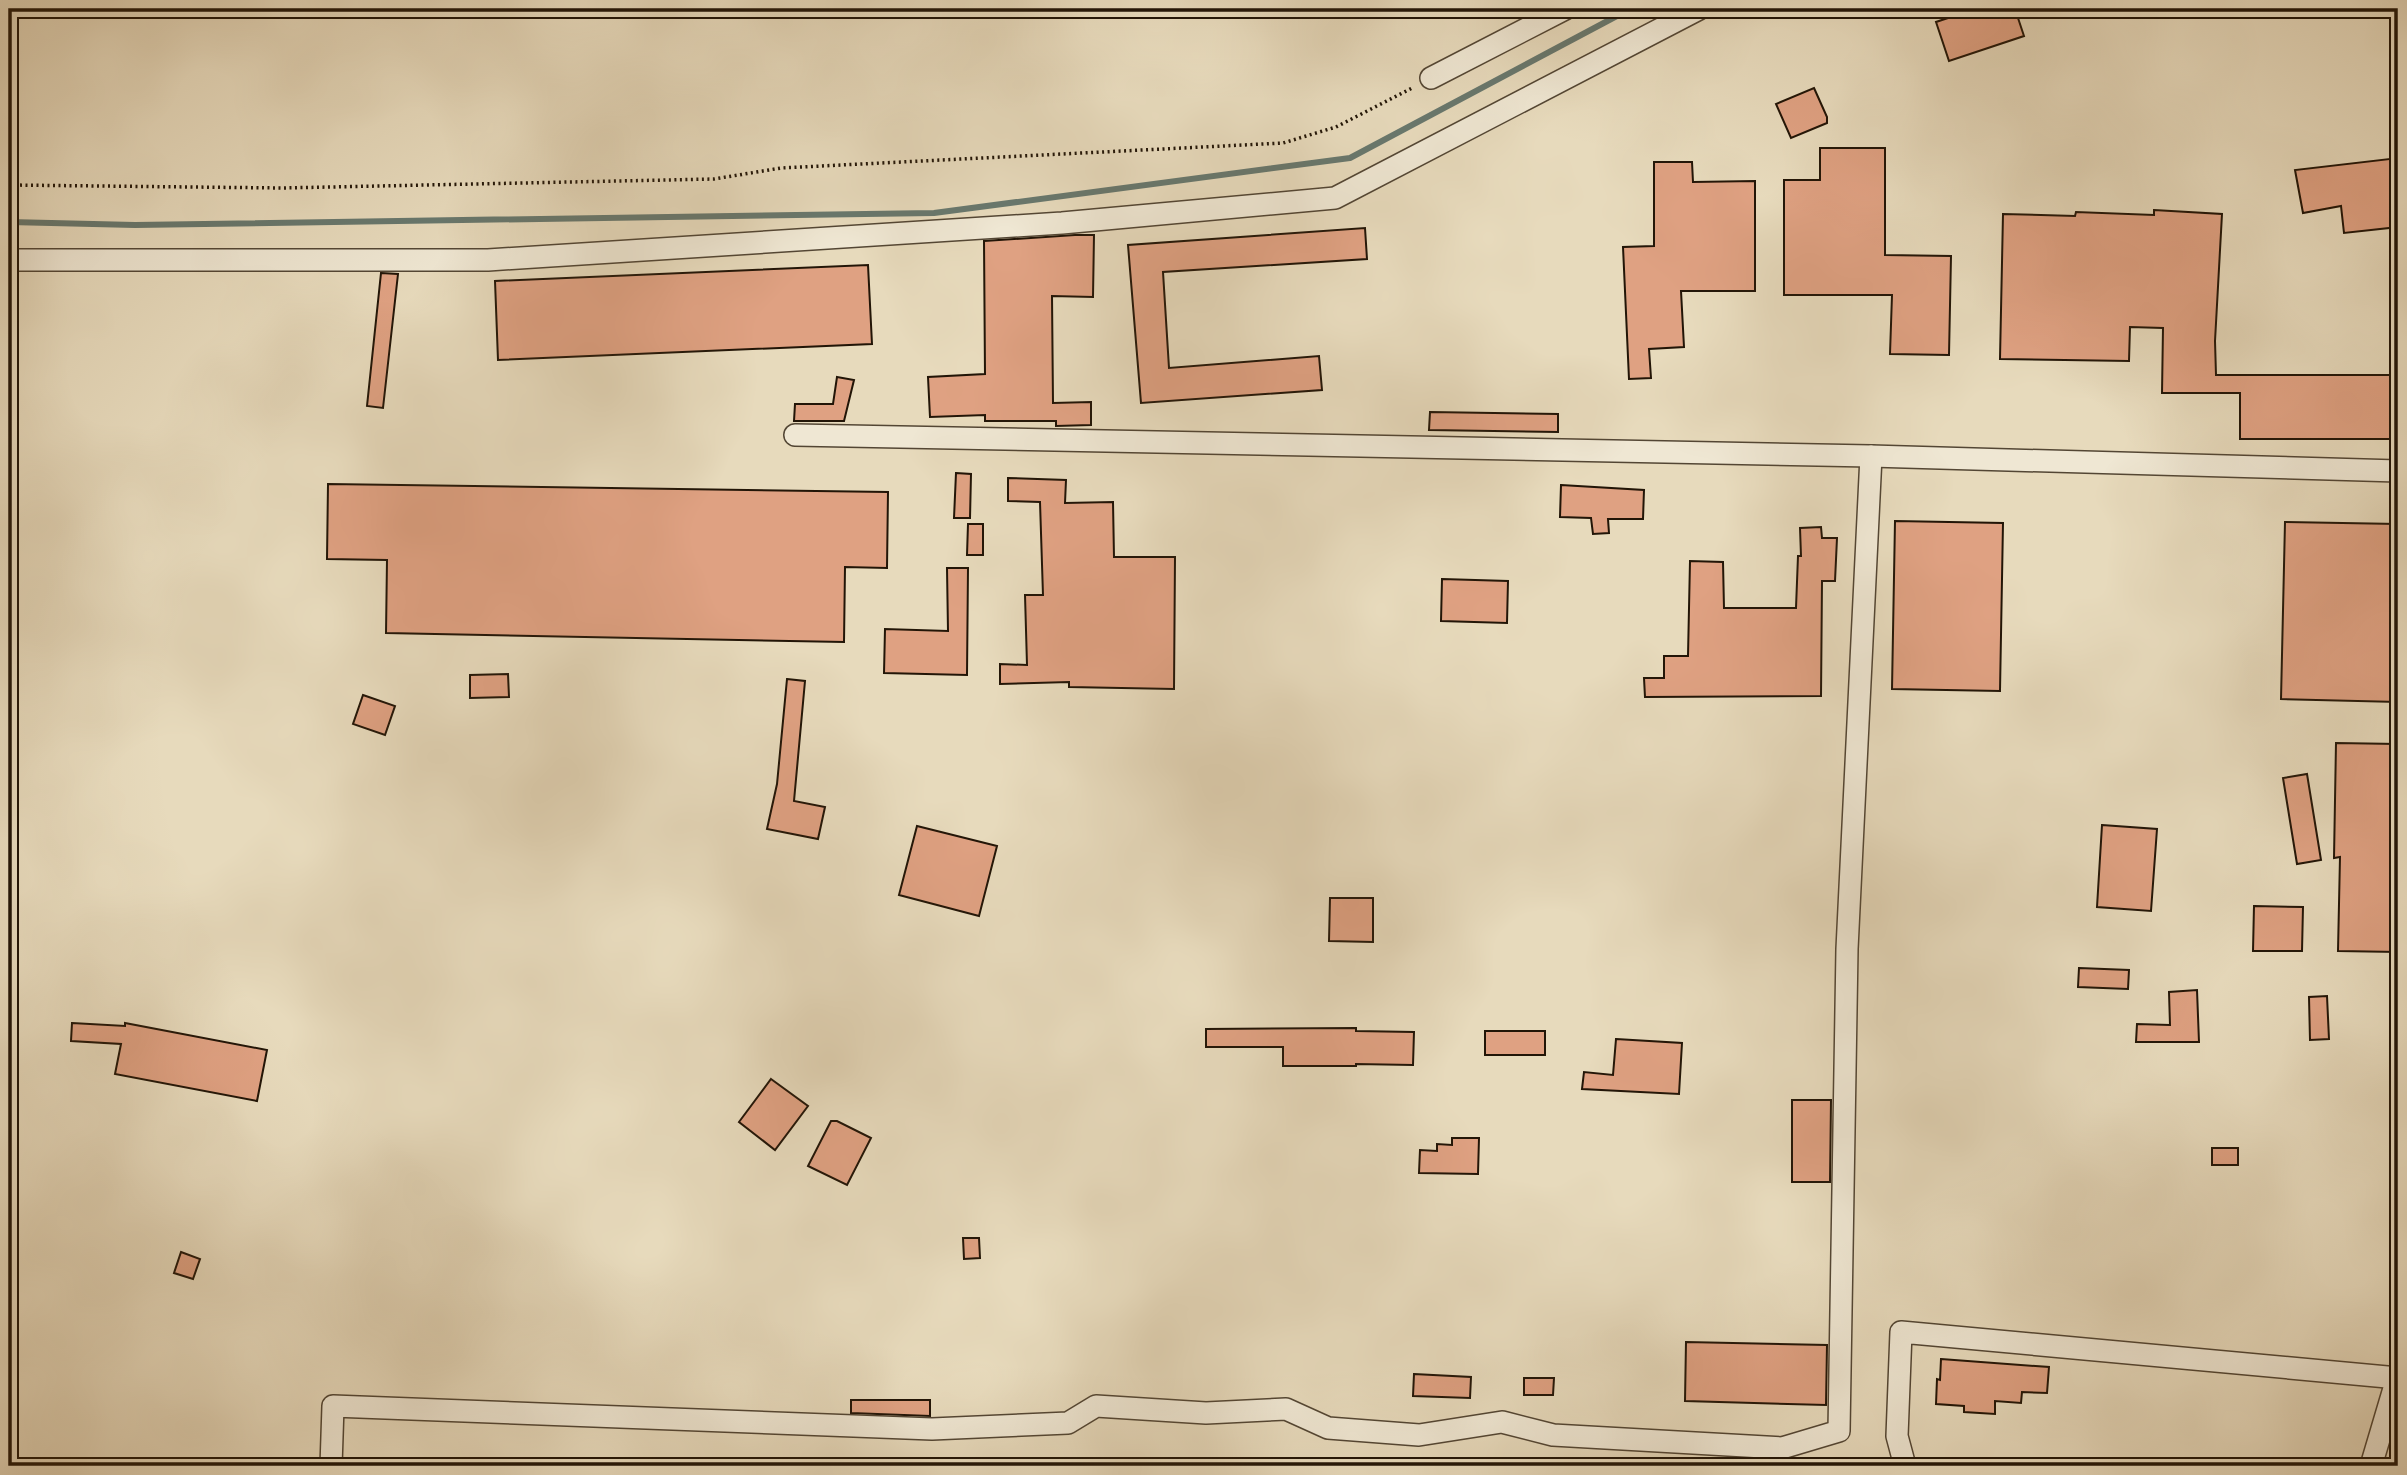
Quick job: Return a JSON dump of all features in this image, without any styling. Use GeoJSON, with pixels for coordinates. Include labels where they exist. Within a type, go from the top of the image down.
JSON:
{"type":"FeatureCollection","features":[{"type":"Feature","properties":{"kind":"street"},"geometry":{"type":"LineString","coordinates":[[1431,78],[1565,9]]}},
{"type":"Feature","properties":{"kind":"street"},"geometry":{"type":"LineString","coordinates":[[9,260],[488,260],[1062,223],[1335,198],[1699,9]]}},
{"type":"Feature","properties":{"kind":"street"},"geometry":{"type":"LineString","coordinates":[[795,435],[1871,456],[2398,471]]}},
{"type":"Feature","properties":{"kind":"street"},"geometry":{"type":"LineString","coordinates":[[331,1466],[333,1406],[932,1429],[1068,1423],[1096,1405],[1206,1413],[1286,1409],[1328,1427],[1367,1431],[1419,1435],[1502,1422],[1553,1435],[1782,1448],[1839,1431],[1847,948],[1871,456]]}},
{"type":"Feature","properties":{"kind":"street"},"geometry":{"type":"LineString","coordinates":[[1905,1466],[1896,1436],[1901,1332],[2398,1377],[2371,1466]]}},
{"type":"Feature","properties":{"kind":"path"},"geometry":{"type":"LineString","coordinates":[[9,185],[282,188],[714,179],[781,168],[1283,143],[1336,127],[1431,78]]}},
{"type":"Feature","properties":{"kind":"building"},"geometry":{"type":"Polygon","coordinates":[[[1975,9],[2015,9],[2024,36],[1949,61],[1936,22],[1975,9]]]}},
{"type":"Feature","properties":{"kind":"building"},"geometry":{"type":"Polygon","coordinates":[[[1814,88],[1827,123],[1791,138],[1776,104],[1814,88]]]}},
{"type":"Feature","properties":{"kind":"building"},"geometry":{"type":"Polygon","coordinates":[[[1820,148],[1885,148],[1885,255],[1951,256],[1949,355],[1890,354],[1892,295],[1784,295],[1784,180],[1820,180],[1820,148]]]}},
{"type":"Feature","properties":{"kind":"building"},"geometry":{"type":"Polygon","coordinates":[[[2398,158],[2398,227],[2344,233],[2341,206],[2303,213],[2295,170],[2398,158]]]}},
{"type":"Feature","properties":{"kind":"building"},"geometry":{"type":"Polygon","coordinates":[[[1654,162],[1692,162],[1693,182],[1755,181],[1755,291],[1681,291],[1684,347],[1649,349],[1651,378],[1629,379],[1623,247],[1654,246],[1654,162]]]}},
{"type":"Feature","properties":{"kind":"building"},"geometry":{"type":"Polygon","coordinates":[[[2154,210],[2222,214],[2215,341],[2216,375],[2398,375],[2398,439],[2240,439],[2240,393],[2162,393],[2163,328],[2130,327],[2129,361],[2000,359],[2003,214],[2075,216],[2076,212],[2154,215],[2154,210]]]}},
{"type":"Feature","properties":{"kind":"building"},"geometry":{"type":"Polygon","coordinates":[[[1365,228],[1367,259],[1163,272],[1169,368],[1319,356],[1322,390],[1141,403],[1128,245],[1365,228]]]}},
{"type":"Feature","properties":{"kind":"building"},"geometry":{"type":"Polygon","coordinates":[[[1094,235],[1093,297],[1052,296],[1053,403],[1091,402],[1091,425],[1056,426],[1056,421],[985,421],[985,415],[930,417],[928,377],[985,374],[984,241],[1094,235]]]}},
{"type":"Feature","properties":{"kind":"building"},"geometry":{"type":"Polygon","coordinates":[[[868,265],[872,344],[498,360],[495,281],[868,265]]]}},
{"type":"Feature","properties":{"kind":"building"},"geometry":{"type":"Polygon","coordinates":[[[381,273],[398,274],[383,408],[367,406],[381,273]]]}},
{"type":"Feature","properties":{"kind":"building"},"geometry":{"type":"Polygon","coordinates":[[[837,377],[854,380],[844,421],[794,421],[795,404],[833,404],[837,377]]]}},
{"type":"Feature","properties":{"kind":"building"},"geometry":{"type":"Polygon","coordinates":[[[1430,412],[1558,414],[1558,432],[1429,430],[1430,412]]]}},
{"type":"Feature","properties":{"kind":"building"},"geometry":{"type":"Polygon","coordinates":[[[956,473],[971,474],[970,518],[954,518],[956,473]]]}},
{"type":"Feature","properties":{"kind":"building"},"geometry":{"type":"Polygon","coordinates":[[[1008,478],[1066,480],[1065,503],[1113,502],[1114,557],[1175,557],[1174,689],[1069,687],[1069,682],[1000,684],[1000,664],[1027,665],[1025,595],[1043,595],[1040,502],[1008,501],[1008,478]]]}},
{"type":"Feature","properties":{"kind":"building"},"geometry":{"type":"Polygon","coordinates":[[[328,484],[888,492],[887,568],[845,567],[844,642],[386,633],[387,560],[327,559],[328,484]]]}},
{"type":"Feature","properties":{"kind":"building"},"geometry":{"type":"Polygon","coordinates":[[[1561,485],[1644,490],[1643,519],[1608,519],[1609,533],[1593,534],[1591,518],[1560,517],[1561,485]]]}},
{"type":"Feature","properties":{"kind":"building"},"geometry":{"type":"Polygon","coordinates":[[[1895,521],[2003,523],[2000,691],[1892,689],[1895,521]]]}},
{"type":"Feature","properties":{"kind":"building"},"geometry":{"type":"Polygon","coordinates":[[[2285,522],[2398,524],[2398,702],[2281,699],[2285,522]]]}},
{"type":"Feature","properties":{"kind":"building"},"geometry":{"type":"Polygon","coordinates":[[[968,524],[983,524],[983,555],[967,555],[968,524]]]}},
{"type":"Feature","properties":{"kind":"building"},"geometry":{"type":"Polygon","coordinates":[[[1821,527],[1822,538],[1837,538],[1835,581],[1822,581],[1821,696],[1645,697],[1644,678],[1664,678],[1664,656],[1688,656],[1690,561],[1723,562],[1724,608],[1796,608],[1798,556],[1801,556],[1800,528],[1821,527]]]}},
{"type":"Feature","properties":{"kind":"building"},"geometry":{"type":"Polygon","coordinates":[[[947,568],[968,568],[967,675],[884,673],[885,629],[948,631],[947,568]]]}},
{"type":"Feature","properties":{"kind":"building"},"geometry":{"type":"Polygon","coordinates":[[[1442,579],[1508,581],[1507,623],[1441,621],[1442,579]]]}},
{"type":"Feature","properties":{"kind":"building"},"geometry":{"type":"Polygon","coordinates":[[[508,674],[509,697],[470,698],[470,675],[508,674]]]}},
{"type":"Feature","properties":{"kind":"building"},"geometry":{"type":"Polygon","coordinates":[[[787,679],[805,681],[794,801],[825,807],[818,839],[767,829],[777,784],[787,679]]]}},
{"type":"Feature","properties":{"kind":"building"},"geometry":{"type":"Polygon","coordinates":[[[363,695],[395,706],[385,735],[353,724],[363,695]]]}},
{"type":"Feature","properties":{"kind":"building"},"geometry":{"type":"Polygon","coordinates":[[[2336,743],[2398,744],[2398,952],[2338,951],[2340,857],[2334,858],[2336,743]]]}},
{"type":"Feature","properties":{"kind":"building"},"geometry":{"type":"Polygon","coordinates":[[[2307,774],[2321,860],[2297,864],[2283,778],[2307,774]]]}},
{"type":"Feature","properties":{"kind":"building"},"geometry":{"type":"Polygon","coordinates":[[[2102,825],[2157,829],[2151,911],[2097,907],[2102,825]]]}},
{"type":"Feature","properties":{"kind":"building"},"geometry":{"type":"Polygon","coordinates":[[[917,826],[997,846],[979,916],[899,895],[917,826]]]}},
{"type":"Feature","properties":{"kind":"building"},"geometry":{"type":"Polygon","coordinates":[[[1330,898],[1373,898],[1373,942],[1329,941],[1330,898]]]}},
{"type":"Feature","properties":{"kind":"building"},"geometry":{"type":"Polygon","coordinates":[[[2254,906],[2303,907],[2302,951],[2253,951],[2254,906]]]}},
{"type":"Feature","properties":{"kind":"building"},"geometry":{"type":"Polygon","coordinates":[[[2079,968],[2129,970],[2128,989],[2078,987],[2079,968]]]}},
{"type":"Feature","properties":{"kind":"building"},"geometry":{"type":"Polygon","coordinates":[[[2197,990],[2199,1042],[2136,1042],[2137,1024],[2170,1025],[2169,992],[2197,990]]]}},
{"type":"Feature","properties":{"kind":"building"},"geometry":{"type":"Polygon","coordinates":[[[2327,996],[2329,1039],[2310,1040],[2309,997],[2327,996]]]}},
{"type":"Feature","properties":{"kind":"building"},"geometry":{"type":"Polygon","coordinates":[[[72,1023],[125,1026],[125,1023],[267,1050],[257,1101],[115,1074],[121,1044],[71,1041],[72,1023]]]}},
{"type":"Feature","properties":{"kind":"building"},"geometry":{"type":"Polygon","coordinates":[[[1356,1028],[1356,1031],[1414,1032],[1413,1065],[1283,1066],[1283,1047],[1206,1047],[1206,1029],[1356,1028]]]}},
{"type":"Feature","properties":{"kind":"building"},"geometry":{"type":"Polygon","coordinates":[[[1485,1031],[1545,1031],[1545,1055],[1485,1055],[1485,1031]]]}},
{"type":"Feature","properties":{"kind":"building"},"geometry":{"type":"Polygon","coordinates":[[[1616,1039],[1682,1043],[1679,1094],[1582,1089],[1584,1072],[1613,1075],[1616,1039]]]}},
{"type":"Feature","properties":{"kind":"building"},"geometry":{"type":"Polygon","coordinates":[[[771,1079],[808,1106],[775,1150],[739,1122],[771,1079]]]}},
{"type":"Feature","properties":{"kind":"building"},"geometry":{"type":"Polygon","coordinates":[[[1792,1100],[1831,1100],[1830,1182],[1792,1182],[1792,1100]]]}},
{"type":"Feature","properties":{"kind":"building"},"geometry":{"type":"Polygon","coordinates":[[[831,1121],[837,1121],[871,1138],[847,1185],[808,1166],[831,1121]]]}},
{"type":"Feature","properties":{"kind":"building"},"geometry":{"type":"Polygon","coordinates":[[[1452,1138],[1479,1138],[1478,1174],[1419,1173],[1420,1150],[1437,1151],[1437,1144],[1452,1145],[1452,1138]]]}},
{"type":"Feature","properties":{"kind":"building"},"geometry":{"type":"Polygon","coordinates":[[[2212,1148],[2238,1148],[2238,1165],[2212,1165],[2212,1148]]]}},
{"type":"Feature","properties":{"kind":"building"},"geometry":{"type":"Polygon","coordinates":[[[963,1238],[979,1238],[980,1258],[964,1259],[963,1238]]]}},
{"type":"Feature","properties":{"kind":"building"},"geometry":{"type":"Polygon","coordinates":[[[181,1252],[200,1259],[193,1279],[174,1273],[181,1252]]]}},
{"type":"Feature","properties":{"kind":"building"},"geometry":{"type":"Polygon","coordinates":[[[1686,1342],[1827,1345],[1826,1405],[1685,1401],[1686,1342]]]}},
{"type":"Feature","properties":{"kind":"building"},"geometry":{"type":"Polygon","coordinates":[[[1941,1359],[2049,1367],[2047,1393],[2022,1392],[2021,1403],[1995,1401],[1995,1414],[1964,1412],[1964,1406],[1936,1404],[1941,1359]]]}},
{"type":"Feature","properties":{"kind":"building"},"geometry":{"type":"Polygon","coordinates":[[[1414,1374],[1471,1377],[1470,1398],[1413,1396],[1414,1374]]]}},
{"type":"Feature","properties":{"kind":"building"},"geometry":{"type":"Polygon","coordinates":[[[1524,1378],[1554,1378],[1553,1395],[1524,1395],[1524,1378]]]}},
{"type":"Feature","properties":{"kind":"building"},"geometry":{"type":"Polygon","coordinates":[[[851,1400],[930,1400],[930,1416],[851,1413],[851,1400]]]}},
{"type":"Feature","properties":{"kind":"waterway"},"geometry":{"type":"LineString","coordinates":[[9,222],[135,225],[934,213],[1350,158],[1630,9]]}}]}
